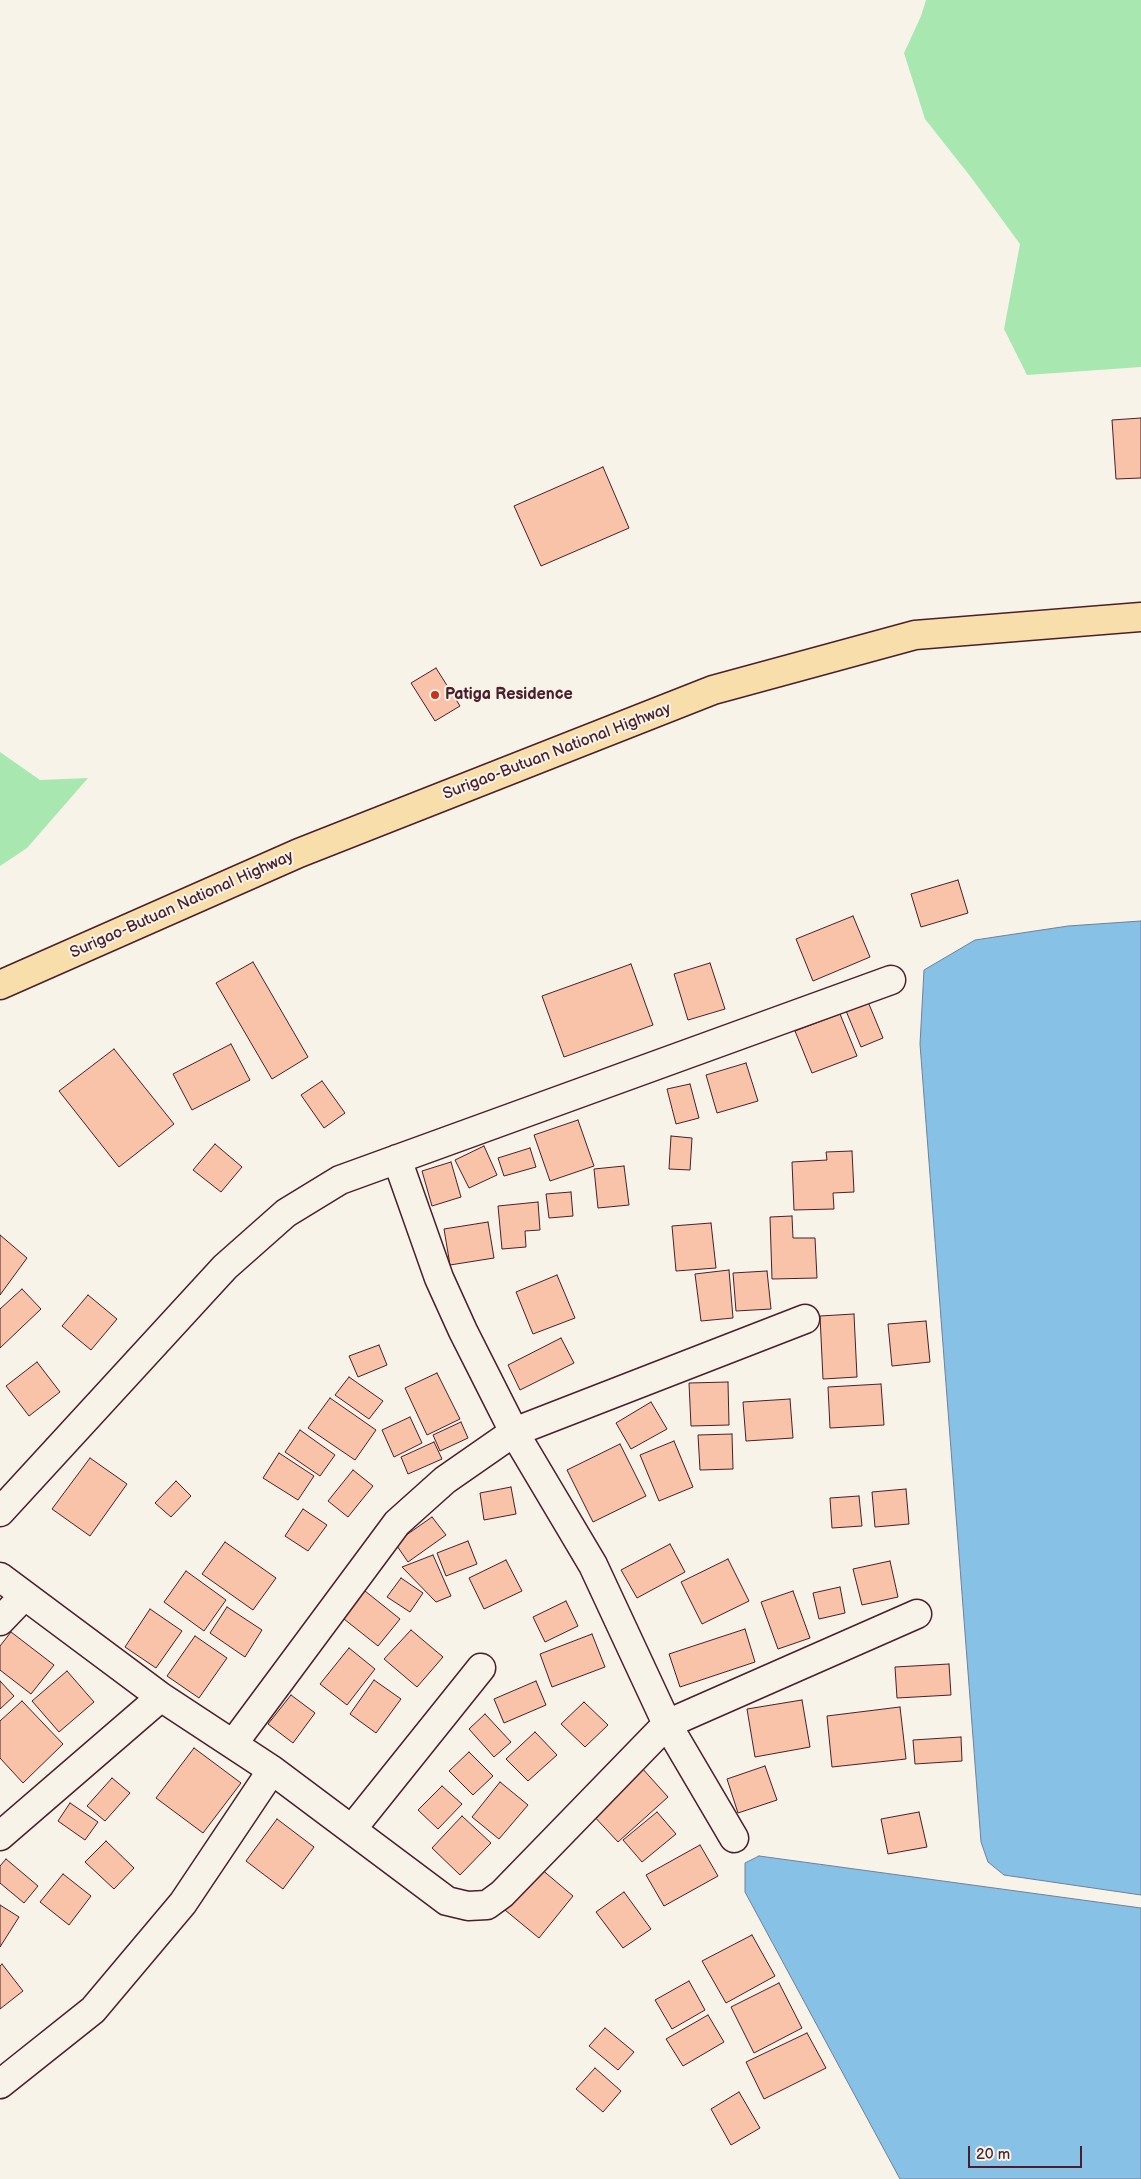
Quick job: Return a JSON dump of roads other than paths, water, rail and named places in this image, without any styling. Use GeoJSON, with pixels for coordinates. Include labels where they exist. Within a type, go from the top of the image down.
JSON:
{"type":"FeatureCollection","features":[{"type":"Feature","properties":{"kind":"highway","name":"Surigao-Butuan National Highway"},"geometry":{"type":"LineString","coordinates":[[0,985],[300,853],[713,690],[915,635],[1141,617]]}},
{"type":"Feature","properties":{"kind":"street"},"geometry":{"type":"LineString","coordinates":[[0,1512],[225,1267],[286,1213],[340,1180],[891,980]]}},
{"type":"Feature","properties":{"kind":"street"},"geometry":{"type":"LineString","coordinates":[[397,1159],[439,1278],[463,1331],[514,1432],[593,1565],[667,1724],[734,1838]]}},
{"type":"Feature","properties":{"kind":"street"},"geometry":{"type":"LineString","coordinates":[[233,1744],[397,1523],[446,1480],[514,1432],[805,1318]]}},
{"type":"Feature","properties":{"kind":"street"},"geometry":{"type":"LineString","coordinates":[[0,1577],[161,1697],[272,1770],[447,1901],[468,1906],[486,1906],[502,1894],[667,1724],[917,1614]]}},
{"type":"Feature","properties":{"kind":"street"},"geometry":{"type":"LineString","coordinates":[[0,1621],[24,1596]]}},
{"type":"Feature","properties":{"kind":"street"},"geometry":{"type":"LineString","coordinates":[[352,1829],[481,1668]]}},
{"type":"Feature","properties":{"kind":"street"},"geometry":{"type":"LineString","coordinates":[[0,1836],[161,1697]]}},
{"type":"Feature","properties":{"kind":"street"},"geometry":{"type":"LineString","coordinates":[[0,2084],[93,2010],[183,1903],[272,1770]]}},
{"type":"Feature","properties":{"kind":"water"},"geometry":{"type":"Polygon","coordinates":[[[1141,921],[1141,1895],[1004,1875],[988,1862],[981,1842],[920,1044],[924,970],[975,940],[1068,926],[1141,921]]]}},
{"type":"Feature","properties":{"kind":"water"},"geometry":{"type":"Polygon","coordinates":[[[759,1856],[1141,1908],[1141,2179],[900,2179],[745,1892],[745,1863],[759,1856]]]}},
{"type":"Feature","properties":{"kind":"place","name":"Patiga Residence"},"geometry":{"type":"Point","coordinates":[435,695]}}]}
